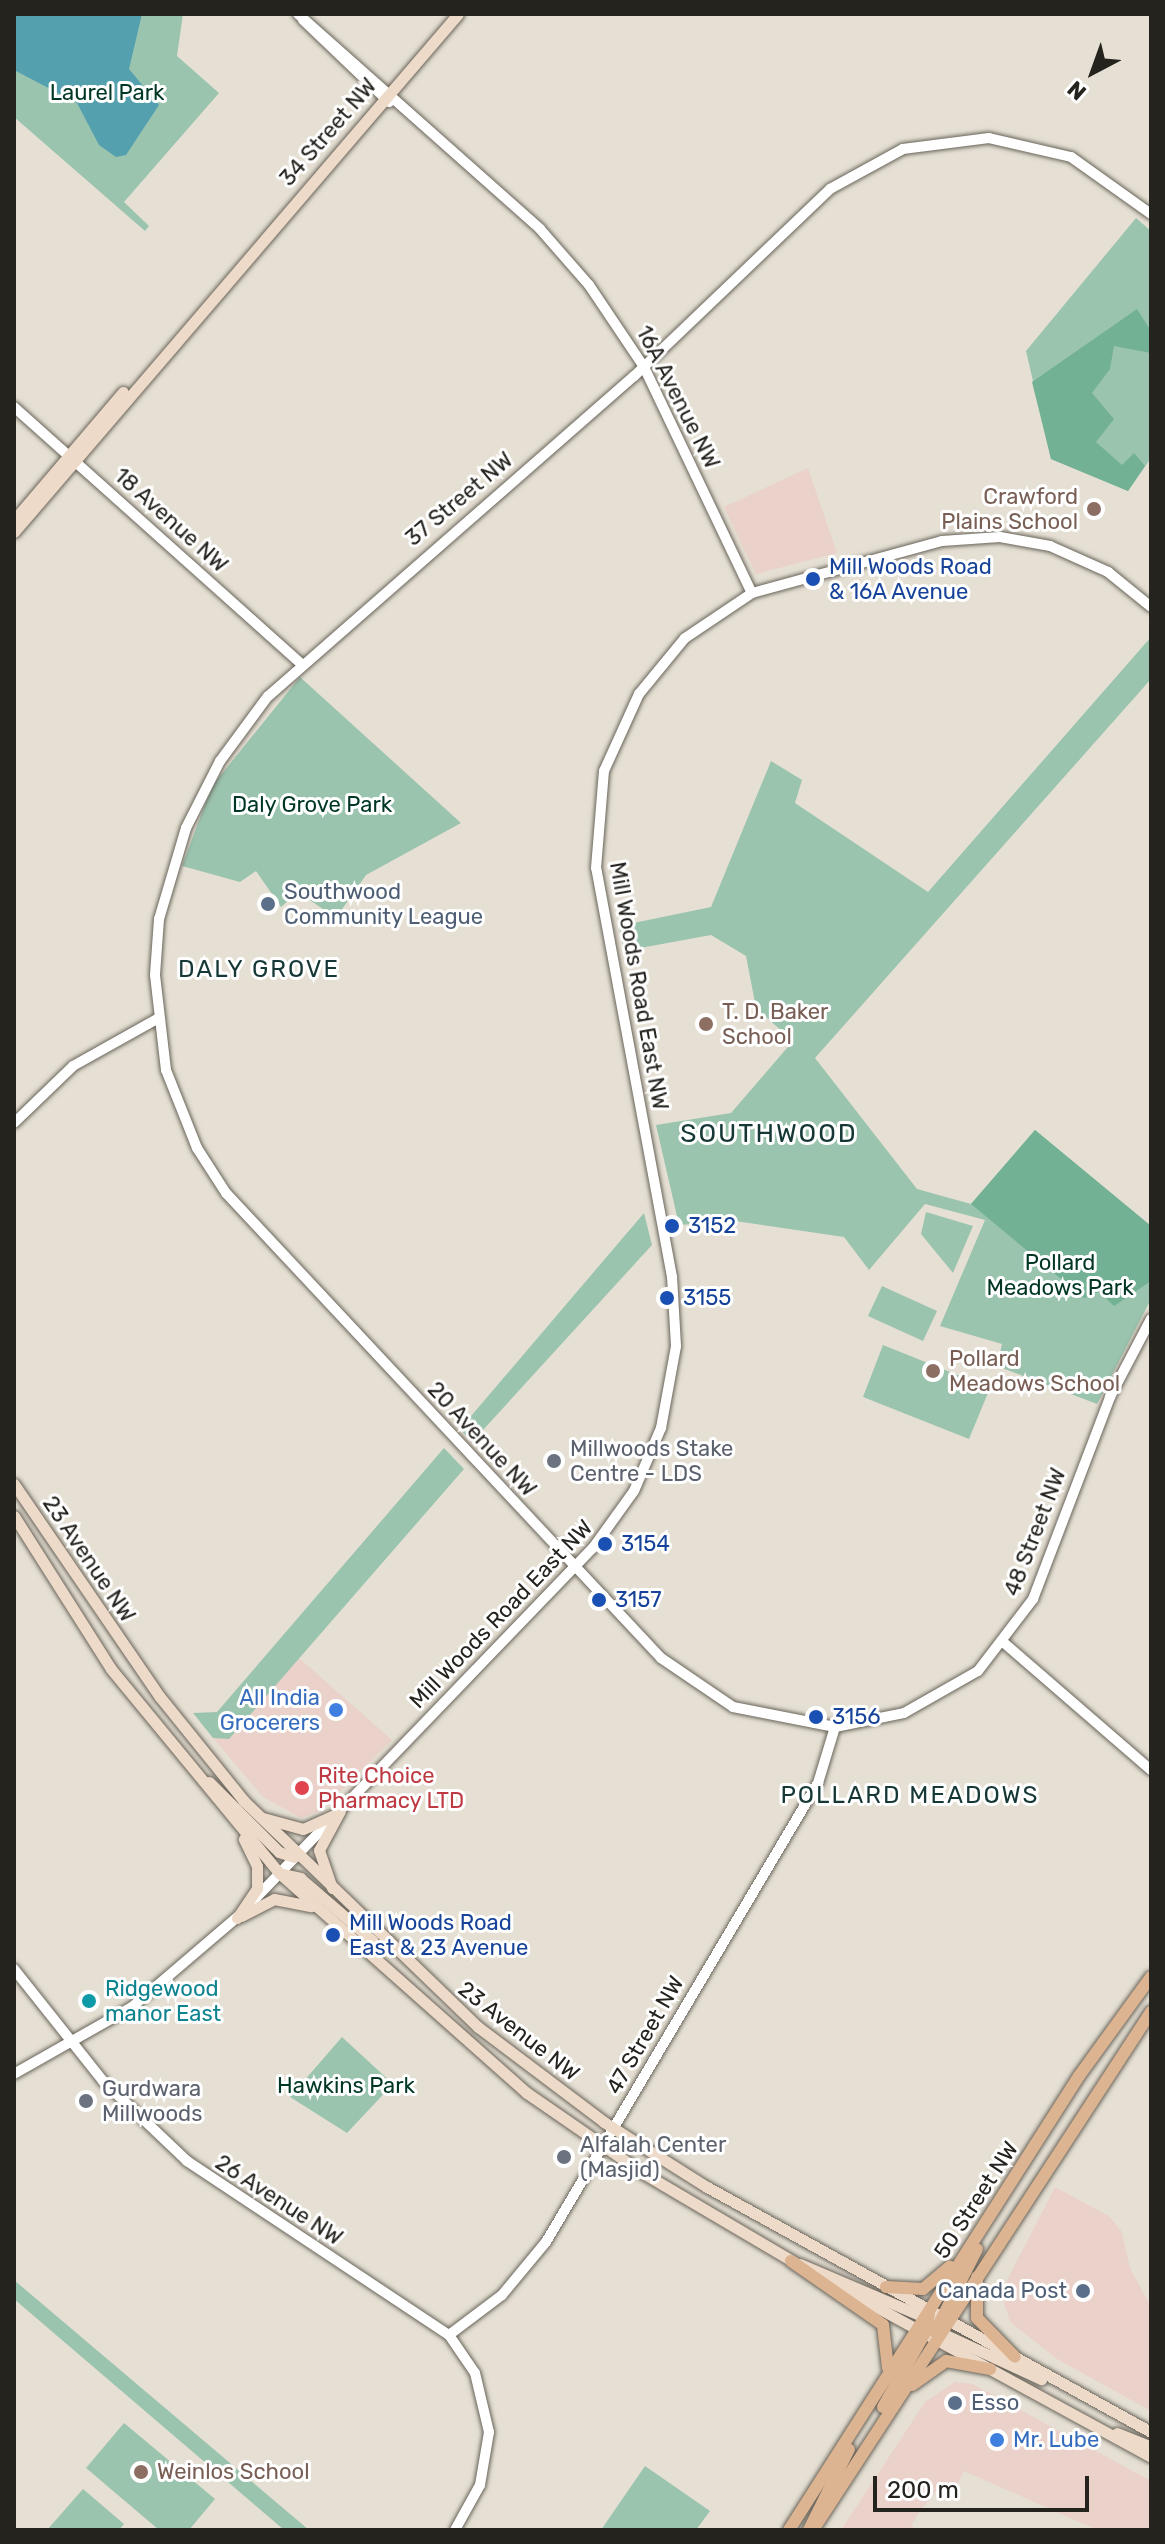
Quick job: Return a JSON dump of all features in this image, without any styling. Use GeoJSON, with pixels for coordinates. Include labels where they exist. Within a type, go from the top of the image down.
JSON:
{"type":"FeatureCollection","features":[{"type":"Feature","properties":{"kind":"main road","name":"34 Street NW"},"geometry":{"type":"LineString","coordinates":[[14,520],[458,14]]}},
{"type":"Feature","properties":{"kind":"main road","name":"34 Street NW"},"geometry":{"type":"LineString","coordinates":[[14,532],[71,458]]}},
{"type":"Feature","properties":{"kind":"main road","name":"23 Avenue NW"},"geometry":{"type":"LineString","coordinates":[[14,1484],[160,1697],[295,1857],[406,1965],[613,2128],[886,2287],[990,2369],[1151,2457]]}},
{"type":"Feature","properties":{"kind":"main road","name":"23 Avenue NW"},"geometry":{"type":"LineString","coordinates":[[14,1516],[83,1629],[175,1754],[279,1873],[477,2053],[603,2147],[790,2261],[932,2325],[1015,2357],[1151,2432]]}},
{"type":"Feature","properties":{"kind":"main road"},"geometry":{"type":"LineString","coordinates":[[175,1754],[279,1852],[295,1857]]}},
{"type":"Feature","properties":{"kind":"main road"},"geometry":{"type":"LineString","coordinates":[[256,1814],[303,1829],[340,1811]]}},
{"type":"Feature","properties":{"kind":"main road"},"geometry":{"type":"LineString","coordinates":[[335,1896],[319,1850],[340,1811]]}},
{"type":"Feature","properties":{"kind":"main road"},"geometry":{"type":"LineString","coordinates":[[235,1821],[257,1866],[257,1888],[237,1918]]}},
{"type":"Feature","properties":{"kind":"main road"},"geometry":{"type":"LineString","coordinates":[[279,1873],[300,1878],[406,1965]]}},
{"type":"Feature","properties":{"kind":"main road"},"geometry":{"type":"LineString","coordinates":[[237,1918],[274,1899],[322,1912]]}},
{"type":"Feature","properties":{"kind":"main road","name":"50 Street NW"},"geometry":{"type":"LineString","coordinates":[[811,2530],[902,2392],[969,2246],[1151,1977]]}},
{"type":"Feature","properties":{"kind":"main road","name":"50 Street NW"},"geometry":{"type":"LineString","coordinates":[[789,2530],[886,2379],[977,2273],[1151,2012]]}},
{"type":"Feature","properties":{"kind":"main road"},"geometry":{"type":"LineString","coordinates":[[859,2461],[999,2200]]}},
{"type":"Feature","properties":{"kind":"main road"},"geometry":{"type":"LineString","coordinates":[[886,2287],[923,2289],[969,2246]]}},
{"type":"Feature","properties":{"kind":"main road"},"geometry":{"type":"LineString","coordinates":[[790,2261],[883,2325],[891,2348],[886,2379]]}},
{"type":"Feature","properties":{"kind":"main road"},"geometry":{"type":"LineString","coordinates":[[977,2273],[977,2318],[1015,2357]]}},
{"type":"Feature","properties":{"kind":"main road"},"geometry":{"type":"LineString","coordinates":[[932,2325],[1076,2391]]}},
{"type":"Feature","properties":{"kind":"main road"},"geometry":{"type":"LineString","coordinates":[[902,2392],[946,2361],[990,2369]]}},
{"type":"Feature","properties":{"kind":"main road"},"geometry":{"type":"LineString","coordinates":[[811,2530],[864,2412]]}},
{"type":"Feature","properties":{"kind":"main road"},"geometry":{"type":"LineString","coordinates":[[1098,2427],[1151,2447]]}},
{"type":"Feature","properties":{"kind":"street","name":"16A Avenue NW"},"geometry":{"type":"LineString","coordinates":[[300,15],[554,244],[644,367],[752,593]]}},
{"type":"Feature","properties":{"kind":"street","name":"37 Street NW"},"geometry":{"type":"LineString","coordinates":[[157,1019],[159,919],[186,828],[238,734],[300,663],[644,367],[830,189],[894,152],[957,138],[1016,141],[1064,154],[1151,214]]}},
{"type":"Feature","properties":{"kind":"street","name":"18 Avenue NW"},"geometry":{"type":"LineString","coordinates":[[14,407],[300,663]]}},
{"type":"Feature","properties":{"kind":"street","name":"Mill Woods Road East NW"},"geometry":{"type":"LineString","coordinates":[[14,2074],[73,2044],[163,1984],[237,1918],[575,1567],[620,1515],[651,1455],[671,1390],[677,1324],[598,891],[596,814],[604,771],[639,694],[697,628],[752,593],[813,571],[976,537],[1050,546],[1119,579],[1151,607]]}},
{"type":"Feature","properties":{"kind":"street","name":"20 Avenue NW"},"geometry":{"type":"LineString","coordinates":[[157,1019],[187,1126],[226,1193],[575,1567],[699,1690],[733,1707],[835,1727],[904,1713]]}},
{"type":"Feature","properties":{"kind":"street"},"geometry":{"type":"LineString","coordinates":[[14,1123],[73,1066],[157,1019]]}},
{"type":"Feature","properties":{"kind":"street","name":"48 Street NW"},"geometry":{"type":"LineString","coordinates":[[904,1713],[978,1671],[1003,1642],[1037,1590],[1101,1417],[1151,1319]]}},
{"type":"Feature","properties":{"kind":"street"},"geometry":{"type":"LineString","coordinates":[[1003,1642],[1151,1770]]}},
{"type":"Feature","properties":{"kind":"street","name":"47 Street NW"},"geometry":{"type":"LineString","coordinates":[[449,2335],[523,2273],[603,2147],[818,1783],[835,1727]]}},
{"type":"Feature","properties":{"kind":"street","name":"26 Avenue NW"},"geometry":{"type":"LineString","coordinates":[[14,1969],[73,2044],[131,2110],[223,2190],[449,2335],[475,2373],[487,2419],[484,2471],[455,2530]]}},
{"type":"Feature","properties":{"kind":"shaded area"},"geometry":{"type":"Polygon","coordinates":[[[808,468],[837,553],[756,574],[724,507],[808,468]]]}},
{"type":"Feature","properties":{"kind":"shaded area"},"geometry":{"type":"Polygon","coordinates":[[[299,1658],[392,1740],[321,1810],[301,1818],[263,1797],[213,1738],[229,1738],[299,1658]]]}},
{"type":"Feature","properties":{"kind":"shaded area"},"geometry":{"type":"Polygon","coordinates":[[[1055,2187],[1109,2216],[1122,2232],[1130,2268],[1151,2307],[1151,2411],[1057,2359],[1010,2322],[1001,2292],[1055,2187]]]}},
{"type":"Feature","properties":{"kind":"shaded area"},"geometry":{"type":"Polygon","coordinates":[[[955,2382],[973,2384],[1151,2481],[1151,2530],[1097,2530],[964,2471],[950,2499],[936,2491],[918,2514],[911,2526],[918,2530],[841,2530],[925,2402],[955,2382]]]}},
{"type":"Feature","properties":{"kind":"green space","name":"Laurel Park"},"geometry":{"type":"Polygon","coordinates":[[[14,14],[183,14],[177,56],[219,93],[124,202],[149,226],[145,231],[14,117],[14,14]]]}},
{"type":"Feature","properties":{"kind":"green space"},"geometry":{"type":"Polygon","coordinates":[[[1136,218],[1151,231],[1151,458],[1128,491],[1051,459],[1026,351],[1136,218]]]}},
{"type":"Feature","properties":{"kind":"green space"},"geometry":{"type":"Polygon","coordinates":[[[1137,309],[1151,331],[1151,353],[1114,346],[1110,369],[1092,393],[1114,419],[1096,442],[1122,465],[1134,453],[1145,466],[1128,491],[1051,459],[1032,382],[1137,309]]]}},
{"type":"Feature","properties":{"kind":"green space","name":"Pollard Meadows Park"},"geometry":{"type":"Polygon","coordinates":[[[1151,637],[1151,679],[815,1058],[917,1189],[971,1204],[1035,1130],[1151,1226],[1151,1299],[1097,1404],[997,1366],[1002,1344],[940,1326],[985,1220],[925,1204],[869,1270],[844,1237],[735,1221],[679,1225],[656,1125],[731,1113],[793,1041],[756,1008],[746,956],[711,935],[624,951],[619,926],[711,907],[771,761],[802,780],[795,803],[928,892],[1151,637]]]}},
{"type":"Feature","properties":{"kind":"green space","name":"Daly Grove Park"},"geometry":{"type":"Polygon","coordinates":[[[300,677],[461,823],[366,875],[336,918],[298,892],[281,907],[256,871],[240,882],[182,866],[212,786],[300,677]]]}},
{"type":"Feature","properties":{"kind":"green space"},"geometry":{"type":"Polygon","coordinates":[[[1035,1130],[1151,1226],[1151,1281],[1114,1306],[1099,1292],[1084,1298],[971,1204],[1035,1130]]]}},
{"type":"Feature","properties":{"kind":"green space"},"geometry":{"type":"Polygon","coordinates":[[[926,1212],[973,1226],[953,1273],[921,1234],[926,1212]]]}},
{"type":"Feature","properties":{"kind":"green space"},"geometry":{"type":"Polygon","coordinates":[[[644,1213],[652,1245],[472,1442],[460,1429],[644,1213]]]}},
{"type":"Feature","properties":{"kind":"green space"},"geometry":{"type":"Polygon","coordinates":[[[882,1286],[937,1311],[923,1341],[868,1316],[882,1286]]]}},
{"type":"Feature","properties":{"kind":"green space"},"geometry":{"type":"Polygon","coordinates":[[[883,1345],[990,1388],[969,1439],[863,1397],[883,1345]]]}},
{"type":"Feature","properties":{"kind":"green space"},"geometry":{"type":"Polygon","coordinates":[[[444,1448],[464,1469],[229,1739],[213,1738],[193,1713],[217,1712],[444,1448]]]}},
{"type":"Feature","properties":{"kind":"green space","name":"Hawkins Park"},"geometry":{"type":"Polygon","coordinates":[[[342,2037],[393,2084],[347,2133],[290,2097],[342,2037]]]}},
{"type":"Feature","properties":{"kind":"green space"},"geometry":{"type":"Polygon","coordinates":[[[14,2280],[309,2530],[284,2530],[14,2299],[14,2280]]]}},
{"type":"Feature","properties":{"kind":"green space"},"geometry":{"type":"Polygon","coordinates":[[[124,2423],[215,2499],[189,2530],[159,2530],[86,2468],[124,2423]]]}},
{"type":"Feature","properties":{"kind":"green space"},"geometry":{"type":"Polygon","coordinates":[[[645,2466],[710,2511],[696,2530],[601,2530],[645,2466]]]}},
{"type":"Feature","properties":{"kind":"green space"},"geometry":{"type":"Polygon","coordinates":[[[83,2489],[124,2524],[119,2530],[47,2530],[83,2489]]]}},
{"type":"Feature","properties":{"kind":"water"},"geometry":{"type":"Polygon","coordinates":[[[14,14],[142,14],[129,69],[159,105],[126,155],[116,157],[99,145],[77,103],[14,70],[14,14]]]}},
{"type":"Feature","properties":{"kind":"place","name":"Crawford Plains School"},"geometry":{"type":"Point","coordinates":[1094,509]}},
{"type":"Feature","properties":{"kind":"place","name":"Mill Woods Road & 16A Avenue"},"geometry":{"type":"Point","coordinates":[813,579]}},
{"type":"Feature","properties":{"kind":"place","name":"Southwood Community League"},"geometry":{"type":"Point","coordinates":[268,904]}},
{"type":"Feature","properties":{"kind":"place","name":"T. D. Baker School"},"geometry":{"type":"Point","coordinates":[706,1024]}},
{"type":"Feature","properties":{"kind":"place","name":"3152"},"geometry":{"type":"Point","coordinates":[672,1226]}},
{"type":"Feature","properties":{"kind":"place","name":"3155"},"geometry":{"type":"Point","coordinates":[667,1298]}},
{"type":"Feature","properties":{"kind":"place","name":"Pollard Meadows School"},"geometry":{"type":"Point","coordinates":[933,1371]}},
{"type":"Feature","properties":{"kind":"place","name":"Millwoods Stake Centre - LDS"},"geometry":{"type":"Point","coordinates":[554,1461]}},
{"type":"Feature","properties":{"kind":"place","name":"3154"},"geometry":{"type":"Point","coordinates":[605,1544]}},
{"type":"Feature","properties":{"kind":"place","name":"3157"},"geometry":{"type":"Point","coordinates":[599,1600]}},
{"type":"Feature","properties":{"kind":"place","name":"All India Grocerers"},"geometry":{"type":"Point","coordinates":[336,1710]}},
{"type":"Feature","properties":{"kind":"place","name":"3156"},"geometry":{"type":"Point","coordinates":[816,1717]}},
{"type":"Feature","properties":{"kind":"place","name":"Rite Choice Pharmacy LTD"},"geometry":{"type":"Point","coordinates":[302,1788]}},
{"type":"Feature","properties":{"kind":"place","name":"Mill Woods Road East & 23 Avenue"},"geometry":{"type":"Point","coordinates":[333,1935]}},
{"type":"Feature","properties":{"kind":"place","name":"Ridgewood manor East"},"geometry":{"type":"Point","coordinates":[89,2001]}},
{"type":"Feature","properties":{"kind":"place","name":"Gurdwara Millwoods"},"geometry":{"type":"Point","coordinates":[86,2101]}},
{"type":"Feature","properties":{"kind":"place","name":"Alfalah Center (Masjid)"},"geometry":{"type":"Point","coordinates":[564,2157]}},
{"type":"Feature","properties":{"kind":"place","name":"Canada Post"},"geometry":{"type":"Point","coordinates":[1083,2291]}},
{"type":"Feature","properties":{"kind":"place","name":"Esso"},"geometry":{"type":"Point","coordinates":[955,2403]}},
{"type":"Feature","properties":{"kind":"place","name":"Mr. Lube"},"geometry":{"type":"Point","coordinates":[997,2440]}},
{"type":"Feature","properties":{"kind":"place","name":"Weinlos School"},"geometry":{"type":"Point","coordinates":[141,2472]}},
{"type":"Feature","properties":{"kind":"district","name":"DALY GROVE"},"geometry":{"type":"Point","coordinates":[259,970]}},
{"type":"Feature","properties":{"kind":"district","name":"SOUTHWOOD"},"geometry":{"type":"Point","coordinates":[769,1134]}},
{"type":"Feature","properties":{"kind":"district","name":"POLLARD MEADOWS"},"geometry":{"type":"Point","coordinates":[910,1796]}}]}
